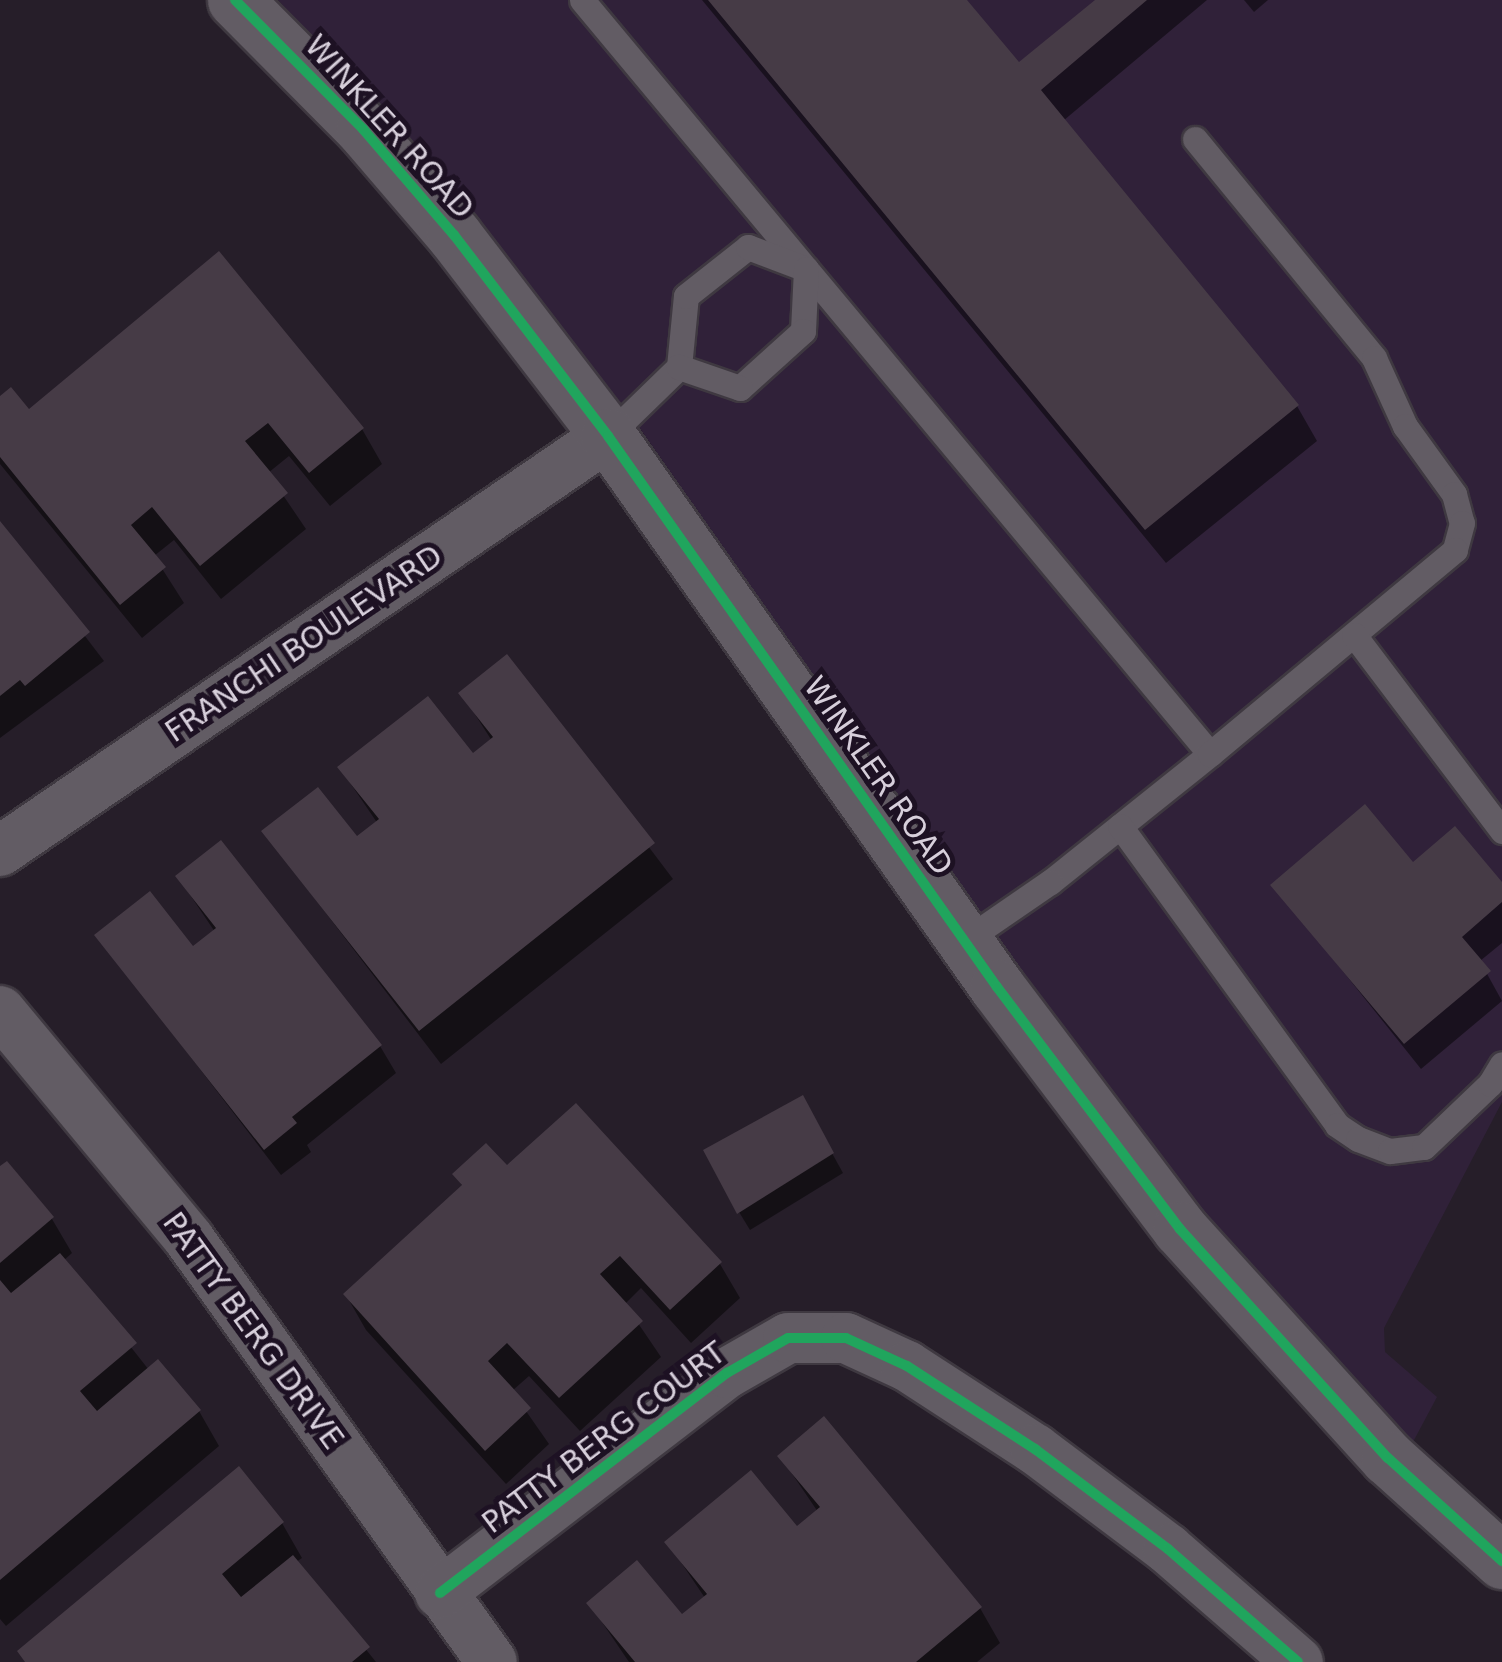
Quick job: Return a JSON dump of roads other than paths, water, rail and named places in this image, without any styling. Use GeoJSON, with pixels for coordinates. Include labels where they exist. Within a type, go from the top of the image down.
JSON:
{"type":"FeatureCollection","features":[{"type":"Feature","properties":{"kind":"street","name":"WINKLER ROAD"},"geometry":{"type":"LineString","coordinates":[[236,0],[374,142],[608,436],[964,941],[1180,1229],[1276,1342],[1388,1458],[1502,1560]]}},
{"type":"Feature","properties":{"kind":"street","name":"FRANCHI BOULEVARD"},"geometry":{"type":"LineString","coordinates":[[0,852],[608,436]]}},
{"type":"Feature","properties":{"kind":"street","name":"PATTY BERG DRIVE"},"geometry":{"type":"LineString","coordinates":[[0,1011],[189,1239],[492,1662]]}},
{"type":"Feature","properties":{"kind":"street","name":"PATTY BERG COURT"},"geometry":{"type":"LineString","coordinates":[[440,1593],[727,1373],[788,1338],[846,1338],[907,1366],[1035,1449],[1168,1549],[1298,1662]]}},
{"type":"Feature","properties":{"kind":"lane"},"geometry":{"type":"LineString","coordinates":[[582,0],[1210,754]]}},
{"type":"Feature","properties":{"kind":"lane"},"geometry":{"type":"LineString","coordinates":[[964,941],[1120,826],[1354,635],[1454,550],[1462,523],[1454,494],[1405,426],[1374,358],[1196,139]]}},
{"type":"Feature","properties":{"kind":"lane"},"geometry":{"type":"LineString","coordinates":[[608,436],[679,367],[686,296],[748,247],[806,269]]}},
{"type":"Feature","properties":{"kind":"lane"},"geometry":{"type":"LineString","coordinates":[[679,367],[740,388],[802,331],[806,269]]}},
{"type":"Feature","properties":{"kind":"lane"},"geometry":{"type":"LineString","coordinates":[[1354,635],[1502,832]]}},
{"type":"Feature","properties":{"kind":"lane"},"geometry":{"type":"LineString","coordinates":[[1120,826],[1337,1126],[1358,1139],[1390,1150],[1424,1147],[1490,1084],[1502,1064]]}}]}
